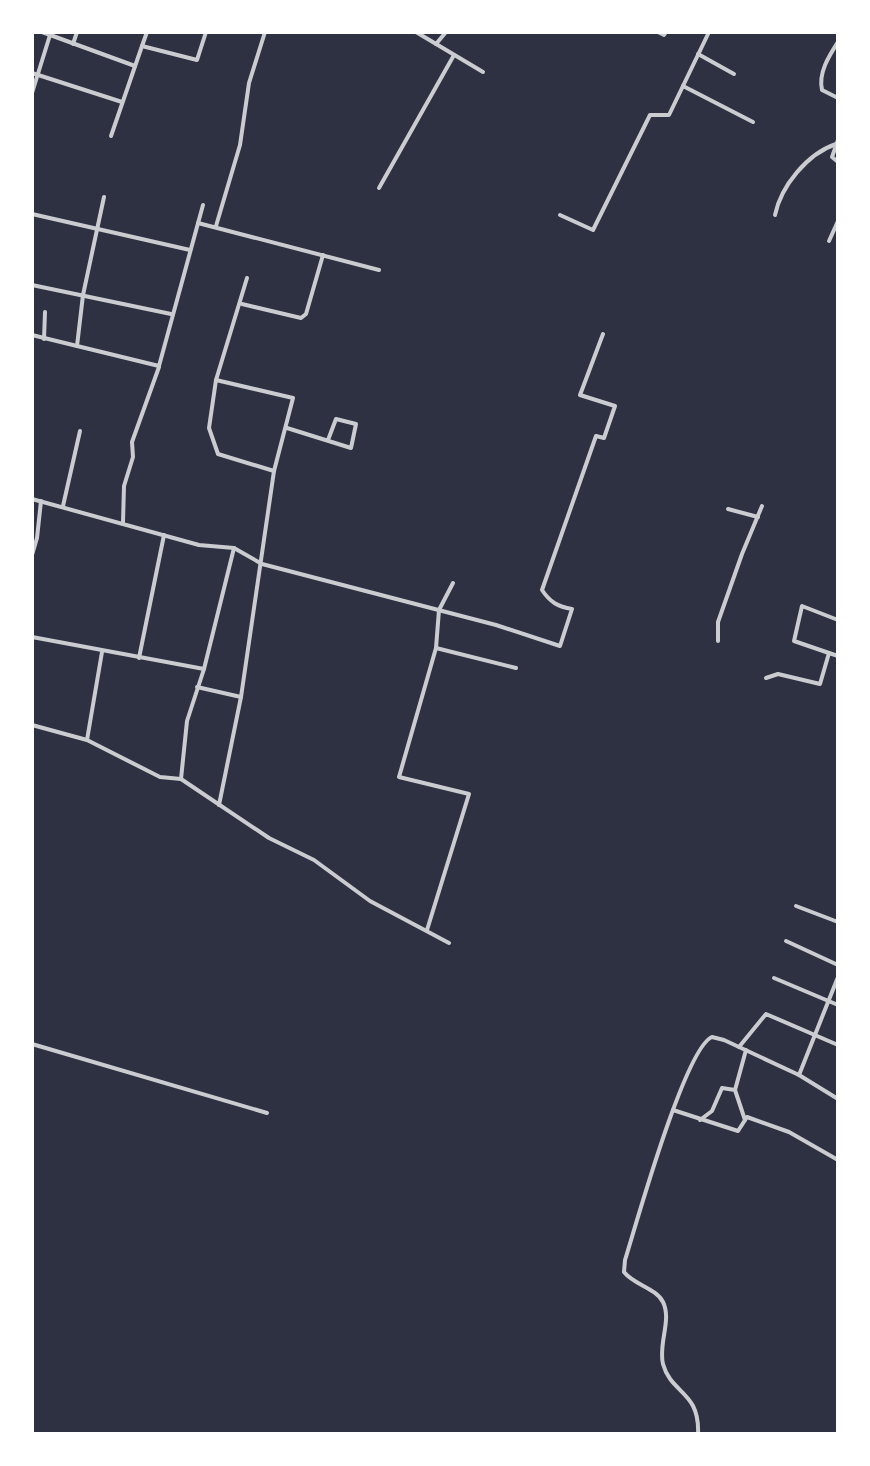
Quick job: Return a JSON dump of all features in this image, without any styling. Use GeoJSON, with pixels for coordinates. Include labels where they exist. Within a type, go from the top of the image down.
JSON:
{"type":"FeatureCollection","features":[{"type":"Feature","properties":{"kind":"street"},"geometry":{"type":"LineString","coordinates":[[73,44],[77,32]]}},
{"type":"Feature","properties":{"kind":"street"},"geometry":{"type":"LineString","coordinates":[[111,136],[147,32]]}},
{"type":"Feature","properties":{"kind":"street"},"geometry":{"type":"LineString","coordinates":[[142,46],[197,60],[206,32]]}},
{"type":"Feature","properties":{"kind":"street"},"geometry":{"type":"LineString","coordinates":[[216,226],[240,145],[249,83],[265,32]]}},
{"type":"Feature","properties":{"kind":"street"},"geometry":{"type":"LineString","coordinates":[[416,32],[483,72]]}},
{"type":"Feature","properties":{"kind":"street"},"geometry":{"type":"LineString","coordinates":[[436,44],[446,32]]}},
{"type":"Feature","properties":{"kind":"street"},"geometry":{"type":"LineString","coordinates":[[658,32],[664,35],[666,32]]}},
{"type":"Feature","properties":{"kind":"street"},"geometry":{"type":"LineString","coordinates":[[560,215],[593,230],[650,115],[669,115],[709,32]]}},
{"type":"Feature","properties":{"kind":"street"},"geometry":{"type":"LineString","coordinates":[[32,93],[45,33],[135,66]]}},
{"type":"Feature","properties":{"kind":"street"},"geometry":{"type":"LineString","coordinates":[[838,42],[822,72],[820,83],[822,90],[838,98]]}},
{"type":"Feature","properties":{"kind":"street"},"geometry":{"type":"LineString","coordinates":[[698,54],[734,74]]}},
{"type":"Feature","properties":{"kind":"street"},"geometry":{"type":"LineString","coordinates":[[379,188],[454,55]]}},
{"type":"Feature","properties":{"kind":"street"},"geometry":{"type":"LineString","coordinates":[[34,74],[122,102]]}},
{"type":"Feature","properties":{"kind":"street"},"geometry":{"type":"LineString","coordinates":[[683,86],[753,122]]}},
{"type":"Feature","properties":{"kind":"street"},"geometry":{"type":"LineString","coordinates":[[837,142],[832,157],[838,162]]}},
{"type":"Feature","properties":{"kind":"street"},"geometry":{"type":"LineString","coordinates":[[775,215],[779,198],[788,183],[820,152],[837,142]]}},
{"type":"Feature","properties":{"kind":"street"},"geometry":{"type":"LineString","coordinates":[[77,346],[83,295],[104,197]]}},
{"type":"Feature","properties":{"kind":"street"},"geometry":{"type":"LineString","coordinates":[[123,522],[124,486],[133,457],[132,442],[159,366],[203,205]]}},
{"type":"Feature","properties":{"kind":"street"},"geometry":{"type":"LineString","coordinates":[[32,214],[191,251]]}},
{"type":"Feature","properties":{"kind":"street"},"geometry":{"type":"LineString","coordinates":[[829,241],[838,221]]}},
{"type":"Feature","properties":{"kind":"street"},"geometry":{"type":"LineString","coordinates":[[198,223],[379,270]]}},
{"type":"Feature","properties":{"kind":"street"},"geometry":{"type":"LineString","coordinates":[[241,304],[301,318],[306,314],[323,255]]}},
{"type":"Feature","properties":{"kind":"street"},"geometry":{"type":"LineString","coordinates":[[247,278],[216,380],[209,428],[218,454],[274,471]]}},
{"type":"Feature","properties":{"kind":"street"},"geometry":{"type":"LineString","coordinates":[[32,285],[172,314]]}},
{"type":"Feature","properties":{"kind":"street"},"geometry":{"type":"LineString","coordinates":[[44,339],[45,312]]}},
{"type":"Feature","properties":{"kind":"street"},"geometry":{"type":"LineString","coordinates":[[32,499],[199,545],[234,548],[262,564],[439,610],[560,646],[572,609],[561,608],[549,601],[542,590],[596,436],[604,438],[615,406],[580,395],[603,334]]}},
{"type":"Feature","properties":{"kind":"street"},"geometry":{"type":"LineString","coordinates":[[32,335],[159,366]]}},
{"type":"Feature","properties":{"kind":"street"},"geometry":{"type":"LineString","coordinates":[[216,380],[293,398],[274,471],[241,697],[219,805]]}},
{"type":"Feature","properties":{"kind":"street"},"geometry":{"type":"LineString","coordinates":[[287,428],[351,448],[356,424],[336,419],[328,440]]}},
{"type":"Feature","properties":{"kind":"street"},"geometry":{"type":"LineString","coordinates":[[63,506],[80,431]]}},
{"type":"Feature","properties":{"kind":"street"},"geometry":{"type":"LineString","coordinates":[[32,555],[41,501]]}},
{"type":"Feature","properties":{"kind":"street"},"geometry":{"type":"LineString","coordinates":[[718,641],[718,622],[762,506]]}},
{"type":"Feature","properties":{"kind":"street"},"geometry":{"type":"LineString","coordinates":[[728,509],[758,517]]}},
{"type":"Feature","properties":{"kind":"street"},"geometry":{"type":"LineString","coordinates":[[139,658],[165,534]]}},
{"type":"Feature","properties":{"kind":"street"},"geometry":{"type":"LineString","coordinates":[[181,779],[187,721],[204,669],[234,548]]}},
{"type":"Feature","properties":{"kind":"street"},"geometry":{"type":"LineString","coordinates":[[427,930],[469,794],[399,777],[436,648],[439,610],[453,583]]}},
{"type":"Feature","properties":{"kind":"street"},"geometry":{"type":"LineString","coordinates":[[838,620],[802,606],[794,641],[838,656]]}},
{"type":"Feature","properties":{"kind":"street"},"geometry":{"type":"LineString","coordinates":[[32,637],[204,669]]}},
{"type":"Feature","properties":{"kind":"street"},"geometry":{"type":"LineString","coordinates":[[436,648],[516,668]]}},
{"type":"Feature","properties":{"kind":"street"},"geometry":{"type":"LineString","coordinates":[[87,740],[102,652]]}},
{"type":"Feature","properties":{"kind":"street"},"geometry":{"type":"LineString","coordinates":[[766,678],[778,674],[820,684],[829,653]]}},
{"type":"Feature","properties":{"kind":"street"},"geometry":{"type":"LineString","coordinates":[[197,687],[241,697]]}},
{"type":"Feature","properties":{"kind":"street"},"geometry":{"type":"LineString","coordinates":[[32,725],[87,740],[160,777],[181,779],[269,838],[314,860],[370,901],[449,943]]}},
{"type":"Feature","properties":{"kind":"street"},"geometry":{"type":"LineString","coordinates":[[796,906],[838,922]]}},
{"type":"Feature","properties":{"kind":"street"},"geometry":{"type":"LineString","coordinates":[[786,941],[838,965]]}},
{"type":"Feature","properties":{"kind":"street"},"geometry":{"type":"LineString","coordinates":[[799,1075],[838,977]]}},
{"type":"Feature","properties":{"kind":"street"},"geometry":{"type":"LineString","coordinates":[[774,978],[838,1005]]}},
{"type":"Feature","properties":{"kind":"street"},"geometry":{"type":"LineString","coordinates":[[739,1047],[766,1014],[838,1045]]}},
{"type":"Feature","properties":{"kind":"street"},"geometry":{"type":"LineString","coordinates":[[698,1434],[693,1402],[668,1376],[663,1363],[666,1309],[662,1298],[624,1272],[673,1110],[707,1038],[724,1040],[746,1050],[799,1075],[838,1099]]}},
{"type":"Feature","properties":{"kind":"street"},"geometry":{"type":"LineString","coordinates":[[32,1044],[267,1113]]}},
{"type":"Feature","properties":{"kind":"street"},"geometry":{"type":"LineString","coordinates":[[745,1120],[735,1090],[746,1050]]}},
{"type":"Feature","properties":{"kind":"street"},"geometry":{"type":"LineString","coordinates":[[700,1120],[712,1111],[722,1088],[735,1090]]}},
{"type":"Feature","properties":{"kind":"street"},"geometry":{"type":"LineString","coordinates":[[673,1110],[738,1131],[747,1117],[789,1132],[838,1160]]}}]}
